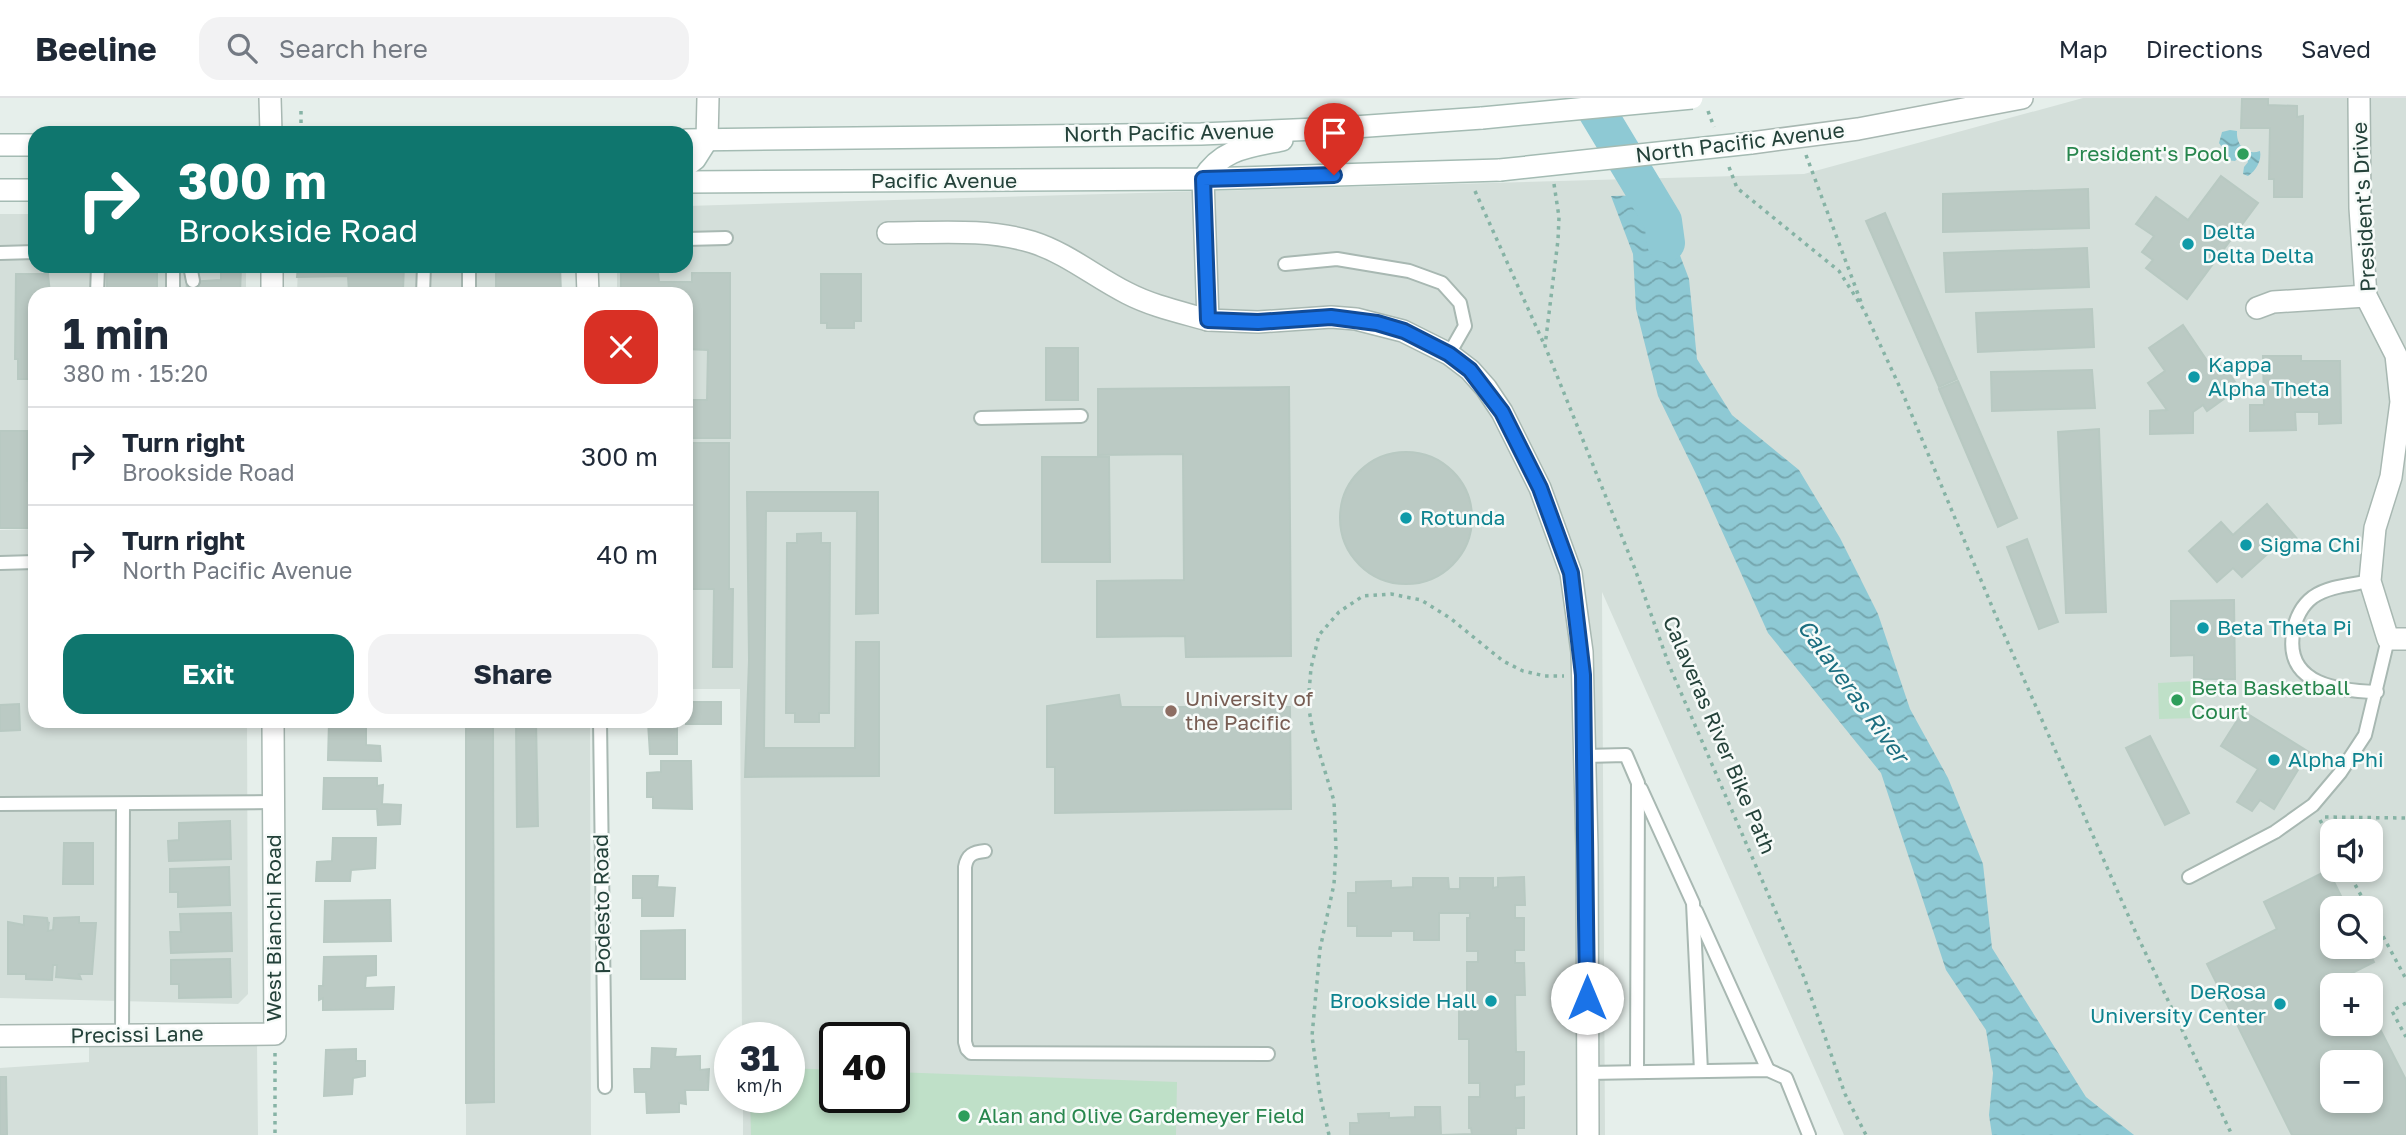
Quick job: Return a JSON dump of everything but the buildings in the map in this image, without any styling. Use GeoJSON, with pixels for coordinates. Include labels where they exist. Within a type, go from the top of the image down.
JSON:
{"type":"FeatureCollection","features":[{"type":"Feature","properties":{"kind":"street"},"geometry":{"type":"LineString","coordinates":[[270,98],[271,126]]}},
{"type":"Feature","properties":{"kind":"street"},"geometry":{"type":"LineString","coordinates":[[693,161],[708,98]]}},
{"type":"Feature","properties":{"kind":"street","name":"North Pacific Avenue"},"geometry":{"type":"LineString","coordinates":[[1203,179],[1500,170],[1858,129],[2022,98]]}},
{"type":"Feature","properties":{"kind":"street","name":"President's Drive"},"geometry":{"type":"LineString","coordinates":[[2359,98],[2360,208],[2366,296],[2396,355],[2402,402],[2391,477],[2375,528],[2370,581],[2397,639]]}},
{"type":"Feature","properties":{"kind":"street","name":"North Pacific Avenue"},"geometry":{"type":"LineString","coordinates":[[697,140],[1201,134],[1700,104]]}},
{"type":"Feature","properties":{"kind":"street"},"geometry":{"type":"LineString","coordinates":[[1208,320],[1203,179],[1212,165],[1241,149],[1349,127]]}},
{"type":"Feature","properties":{"kind":"street"},"geometry":{"type":"LineString","coordinates":[[0,145],[28,145]]}},
{"type":"Feature","properties":{"kind":"street","name":"Pacific Avenue"},"geometry":{"type":"LineString","coordinates":[[693,182],[1203,179]]}},
{"type":"Feature","properties":{"kind":"street"},"geometry":{"type":"LineString","coordinates":[[0,190],[28,190]]}},
{"type":"Feature","properties":{"kind":"street"},"geometry":{"type":"LineString","coordinates":[[888,233],[979,233],[1033,243],[1054,251],[1150,304],[1208,320],[1258,322],[1331,317],[1356,319],[1404,331],[1449,354],[1470,370],[1491,396],[1502,412],[1540,488],[1571,573],[1583,675],[1588,1135]]}},
{"type":"Feature","properties":{"kind":"street"},"geometry":{"type":"LineString","coordinates":[[2257,308],[2273,302],[2366,296]]}},
{"type":"Feature","properties":{"kind":"street","name":"West Bianchi Road"},"geometry":{"type":"LineString","coordinates":[[273,728],[275,1034]]}},
{"type":"Feature","properties":{"kind":"street","name":"Precissi Lane"},"geometry":{"type":"LineString","coordinates":[[0,1036],[275,1034]]}},
{"type":"Feature","properties":{"kind":"lane"},"geometry":{"type":"LineString","coordinates":[[693,239],[726,238]]}},
{"type":"Feature","properties":{"kind":"lane"},"geometry":{"type":"LineString","coordinates":[[0,253],[28,252]]}},
{"type":"Feature","properties":{"kind":"lane"},"geometry":{"type":"LineString","coordinates":[[1286,264],[1337,259],[1409,271],[1442,283],[1460,303],[1465,326],[1449,354]]}},
{"type":"Feature","properties":{"kind":"lane"},"geometry":{"type":"LineString","coordinates":[[191,273],[193,281]]}},
{"type":"Feature","properties":{"kind":"lane"},"geometry":{"type":"LineString","coordinates":[[981,418],[1081,416]]}},
{"type":"Feature","properties":{"kind":"lane"},"geometry":{"type":"LineString","coordinates":[[0,563],[28,562]]}},
{"type":"Feature","properties":{"kind":"lane"},"geometry":{"type":"LineString","coordinates":[[2370,581],[2330,589],[2313,597],[2303,607],[2294,623],[2292,641],[2294,659],[2305,674],[2346,691],[2377,692]]}},
{"type":"Feature","properties":{"kind":"lane"},"geometry":{"type":"LineString","coordinates":[[2189,877],[2274,832],[2313,805],[2340,773],[2365,735],[2377,692],[2397,639]]}},
{"type":"Feature","properties":{"kind":"lane","name":"Podesto Road"},"geometry":{"type":"LineString","coordinates":[[600,728],[605,1087]]}},
{"type":"Feature","properties":{"kind":"lane"},"geometry":{"type":"LineString","coordinates":[[1585,756],[1626,755],[1768,1070]]}},
{"type":"Feature","properties":{"kind":"lane"},"geometry":{"type":"LineString","coordinates":[[1637,1072],[1638,783]]}},
{"type":"Feature","properties":{"kind":"lane"},"geometry":{"type":"LineString","coordinates":[[0,804],[274,802]]}},
{"type":"Feature","properties":{"kind":"lane"},"geometry":{"type":"LineString","coordinates":[[122,1035],[123,804]]}},
{"type":"Feature","properties":{"kind":"lane"},"geometry":{"type":"LineString","coordinates":[[985,850],[971,854],[965,867],[965,1042],[971,1053],[1268,1054]]}},
{"type":"Feature","properties":{"kind":"lane"},"geometry":{"type":"LineString","coordinates":[[1693,904],[1701,1071]]}},
{"type":"Feature","properties":{"kind":"lane"},"geometry":{"type":"LineString","coordinates":[[1587,1073],[1768,1070],[1786,1078],[1809,1135]]}},
{"type":"Feature","properties":{"kind":"path"},"geometry":{"type":"LineString","coordinates":[[1700,104],[1717,136]]}},
{"type":"Feature","properties":{"kind":"path"},"geometry":{"type":"LineString","coordinates":[[301,123],[302,109]]}},
{"type":"Feature","properties":{"kind":"path"},"geometry":{"type":"LineString","coordinates":[[1799,136],[1864,310],[1903,394],[1996,617],[2136,933],[2232,1135]]}},
{"type":"Feature","properties":{"kind":"path"},"geometry":{"type":"LineString","coordinates":[[1727,162],[1737,188],[1839,271],[1864,310]]}},
{"type":"Feature","properties":{"kind":"path","name":"Calaveras River Bike Path"},"geometry":{"type":"LineString","coordinates":[[1466,171],[1545,346],[1635,569],[1669,665],[1804,977],[1845,1094],[1866,1135]]}},
{"type":"Feature","properties":{"kind":"path","name":"Calaveras River Bike Path"},"geometry":{"type":"LineString","coordinates":[[1545,346],[1558,229],[1558,195],[1554,182]]}},
{"type":"Feature","properties":{"kind":"path"},"geometry":{"type":"LineString","coordinates":[[1329,1135],[1320,1095],[1312,1035],[1320,949],[1334,884],[1336,849],[1334,802],[1313,732],[1308,704],[1311,668],[1319,635],[1339,611],[1363,596],[1391,594],[1421,600],[1450,618],[1503,661],[1522,671],[1545,676],[1583,675]]}},
{"type":"Feature","properties":{"kind":"path"},"geometry":{"type":"LineString","coordinates":[[2320,819],[2319,817],[2406,818]]}},
{"type":"Feature","properties":{"kind":"path"},"geometry":{"type":"LineString","coordinates":[[2383,936],[2406,978]]}},
{"type":"Feature","properties":{"kind":"path"},"geometry":{"type":"LineString","coordinates":[[2406,1003],[2392,1011],[2406,1037]]}},
{"type":"Feature","properties":{"kind":"path","name":"West Bianchi Road"},"geometry":{"type":"LineString","coordinates":[[275,1034],[275,1135]]}},
{"type":"Feature","properties":{"kind":"shaded area","name":"University of the Pacific"},"geometry":{"type":"Polygon","coordinates":[[[2083,98],[2406,98],[2406,1135],[1844,1135],[1602,592],[1605,1135],[743,1135],[743,1113],[805,1113],[805,1022],[742,1022],[740,689],[693,689],[693,287],[617,287],[617,273],[693,273],[693,206],[1804,174],[2083,98]]]}},
{"type":"Feature","properties":{"kind":"shaded area"},"geometry":{"type":"Polygon","coordinates":[[[0,214],[28,214],[28,273],[246,273],[246,287],[28,287],[28,528],[0,527],[0,214]]]}},
{"type":"Feature","properties":{"kind":"shaded area"},"geometry":{"type":"Polygon","coordinates":[[[298,273],[560,273],[561,287],[297,287],[298,273]]]}},
{"type":"Feature","properties":{"kind":"shaded area"},"geometry":{"type":"Polygon","coordinates":[[[28,529],[28,728],[247,728],[248,994],[238,1004],[0,998],[0,530],[28,529]]]}},
{"type":"Feature","properties":{"kind":"shaded area"},"geometry":{"type":"Polygon","coordinates":[[[466,728],[590,728],[591,1135],[466,1135],[466,728]]]}},
{"type":"Feature","properties":{"kind":"shaded area"},"geometry":{"type":"Polygon","coordinates":[[[89,1043],[257,1043],[258,1135],[0,1135],[0,1068],[89,1062],[89,1043]]]}},
{"type":"Feature","properties":{"kind":"green space","name":"Beta Basketball Court"},"geometry":{"type":"Polygon","coordinates":[[[2195,681],[2196,718],[2159,719],[2158,683],[2195,681]]]}},
{"type":"Feature","properties":{"kind":"green space","name":"Alan and Olive Gardemeyer Field"},"geometry":{"type":"Polygon","coordinates":[[[805,1069],[819,1069],[819,1113],[910,1113],[910,1073],[1177,1082],[1176,1135],[751,1135],[750,1113],[805,1113],[805,1069]]]}},
{"type":"Feature","properties":{"kind":"water","name":"President's Pool"},"geometry":{"type":"Polygon","coordinates":[[[2237,131],[2238,141],[2246,151],[2260,151],[2258,165],[2248,176],[2243,174],[2247,158],[2240,156],[2235,161],[2226,160],[2219,143],[2222,132],[2237,131]]]}},
{"type":"Feature","properties":{"kind":"water"},"geometry":{"type":"Polygon","coordinates":[[[1657,195],[1689,279],[1697,359],[1732,415],[1799,470],[1840,538],[1878,614],[1910,709],[1948,778],[1983,864],[1992,948],[2086,1097],[2134,1135],[1992,1135],[1989,1115],[1993,1073],[1986,1030],[1946,970],[1881,773],[1768,633],[1658,396],[1636,309],[1633,254],[1611,196],[1657,195]]]}},
{"type":"Feature","properties":{"kind":"waterway","name":"Calaveras River"},"geometry":{"type":"LineString","coordinates":[[1589,98],[1663,221],[1666,243]]}},
{"type":"Feature","properties":{"kind":"place","name":"President's Pool"},"geometry":{"type":"Point","coordinates":[2243,154]}},
{"type":"Feature","properties":{"kind":"place","name":"Delta Delta Delta"},"geometry":{"type":"Point","coordinates":[2188,244]}},
{"type":"Feature","properties":{"kind":"place","name":"Kappa Alpha Theta"},"geometry":{"type":"Point","coordinates":[2194,377]}},
{"type":"Feature","properties":{"kind":"place","name":"Rotunda"},"geometry":{"type":"Point","coordinates":[1406,518]}},
{"type":"Feature","properties":{"kind":"place","name":"Sigma Chi"},"geometry":{"type":"Point","coordinates":[2246,545]}},
{"type":"Feature","properties":{"kind":"place","name":"Beta Theta Pi"},"geometry":{"type":"Point","coordinates":[2203,628]}},
{"type":"Feature","properties":{"kind":"place","name":"Beta Basketball Court"},"geometry":{"type":"Point","coordinates":[2177,700]}},
{"type":"Feature","properties":{"kind":"place","name":"University of the Pacific"},"geometry":{"type":"Point","coordinates":[1171,711]}},
{"type":"Feature","properties":{"kind":"place","name":"Alpha Phi"},"geometry":{"type":"Point","coordinates":[2274,760]}},
{"type":"Feature","properties":{"kind":"place","name":"Brookside Hall"},"geometry":{"type":"Point","coordinates":[1491,1001]}},
{"type":"Feature","properties":{"kind":"place","name":"DeRosa University Center"},"geometry":{"type":"Point","coordinates":[2280,1004]}},
{"type":"Feature","properties":{"kind":"place","name":"Alan and Olive Gardemeyer Field"},"geometry":{"type":"Point","coordinates":[964,1116]}},
{"type":"Feature","properties":{"kind":"route"},"geometry":{"type":"LineString","coordinates":[[1334,175],[1203,179],[1208,320],[1258,322],[1331,317],[1377,323],[1404,331],[1449,354],[1470,370],[1502,412],[1540,488],[1571,573],[1583,675],[1587,998]]}}]}
